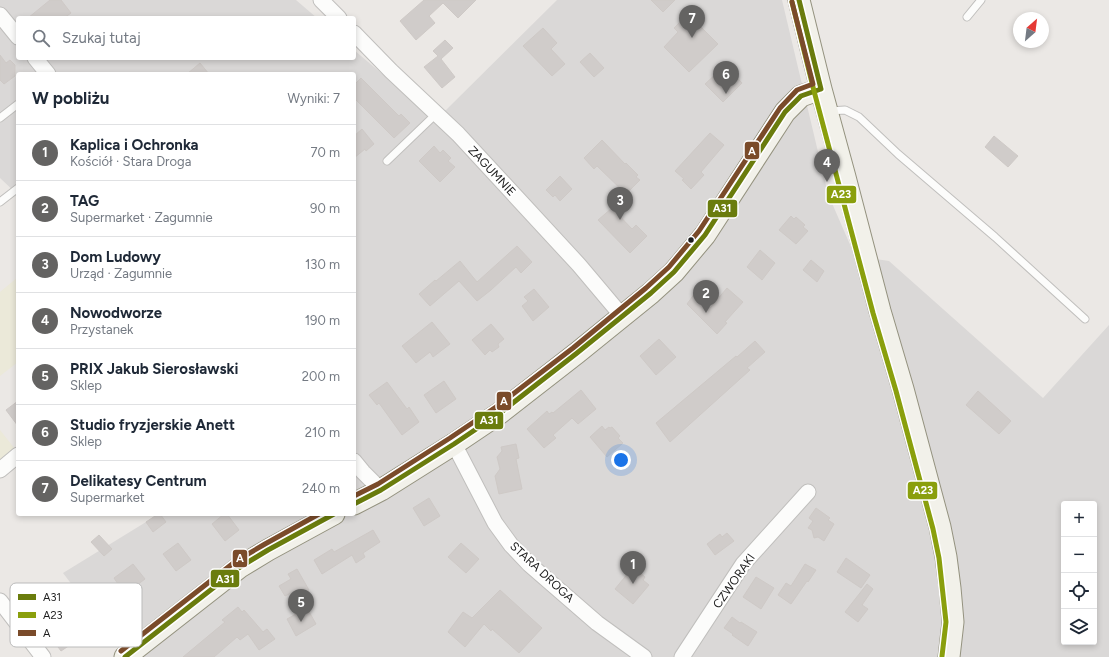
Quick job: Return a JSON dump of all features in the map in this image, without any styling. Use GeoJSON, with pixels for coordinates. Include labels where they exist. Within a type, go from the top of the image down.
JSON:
{"type":"FeatureCollection","features":[{"type":"Feature","properties":{"kind":"street"},"geometry":{"type":"LineString","coordinates":[[321,0],[337,16]]}},
{"type":"Feature","properties":{"kind":"street"},"geometry":{"type":"LineString","coordinates":[[799,0],[821,89],[941,534],[946,557],[953,622],[949,657]]}},
{"type":"Feature","properties":{"kind":"street"},"geometry":{"type":"LineString","coordinates":[[0,14],[16,34]]}},
{"type":"Feature","properties":{"kind":"street","name":"ZAGUMNIE"},"geometry":{"type":"LineString","coordinates":[[356,36],[458,134],[579,265],[622,316]]}},
{"type":"Feature","properties":{"kind":"street"},"geometry":{"type":"LineString","coordinates":[[37,60],[46,72]]}},
{"type":"Feature","properties":{"kind":"street"},"geometry":{"type":"LineString","coordinates":[[356,503],[381,490],[500,413],[577,354],[651,293],[674,272],[705,235],[785,112],[802,96],[821,89]]}},
{"type":"Feature","properties":{"kind":"street","name":"STARA DROGA"},"geometry":{"type":"LineString","coordinates":[[454,444],[495,522],[511,546],[529,564],[597,623],[644,657]]}},
{"type":"Feature","properties":{"kind":"street"},"geometry":{"type":"LineString","coordinates":[[0,470],[16,457]]}},
{"type":"Feature","properties":{"kind":"street"},"geometry":{"type":"LineString","coordinates":[[356,463],[381,490]]}},
{"type":"Feature","properties":{"kind":"street","name":"CZWORAKI"},"geometry":{"type":"LineString","coordinates":[[682,657],[744,564],[808,492]]}},
{"type":"Feature","properties":{"kind":"street"},"geometry":{"type":"LineString","coordinates":[[142,644],[240,567],[330,516]]}},
{"type":"Feature","properties":{"kind":"street"},"geometry":{"type":"LineString","coordinates":[[0,601],[10,614]]}},
{"type":"Feature","properties":{"kind":"street"},"geometry":{"type":"LineString","coordinates":[[35,647],[43,657]]}},
{"type":"Feature","properties":{"kind":"street"},"geometry":{"type":"LineString","coordinates":[[125,657],[138,647]]}},
{"type":"Feature","properties":{"kind":"lane"},"geometry":{"type":"LineString","coordinates":[[966,17],[981,0]]}},
{"type":"Feature","properties":{"kind":"lane"},"geometry":{"type":"LineString","coordinates":[[0,118],[16,106]]}},
{"type":"Feature","properties":{"kind":"lane"},"geometry":{"type":"LineString","coordinates":[[827,111],[845,110],[859,117],[898,154],[995,237],[1085,319]]}},
{"type":"Feature","properties":{"kind":"lane"},"geometry":{"type":"LineString","coordinates":[[387,161],[436,114]]}},
{"type":"Feature","properties":{"kind":"lane"},"geometry":{"type":"LineString","coordinates":[[0,202],[16,190]]}},
{"type":"Feature","properties":{"kind":"shaded area"},"geometry":{"type":"Polygon","coordinates":[[[0,0],[296,0],[315,16],[16,16],[16,60],[356,60],[356,52],[427,112],[446,110],[557,0],[782,0],[828,194],[855,256],[889,261],[1043,398],[1109,325],[1109,657],[127,657],[119,647],[142,647],[142,583],[71,583],[63,573],[146,522],[162,516],[356,516],[356,72],[16,72],[16,193],[0,178],[0,0]]]}},
{"type":"Feature","properties":{"kind":"shaded area"},"geometry":{"type":"Polygon","coordinates":[[[16,279],[16,364],[0,376],[0,292],[16,279]]]}},
{"type":"Feature","properties":{"kind":"shaded area"},"geometry":{"type":"Polygon","coordinates":[[[0,430],[15,449],[0,461],[0,430]]]}},
{"type":"Feature","properties":{"kind":"building"},"geometry":{"type":"Polygon","coordinates":[[[50,0],[61,0],[71,13],[67,16],[30,16],[50,0]]]}},
{"type":"Feature","properties":{"kind":"building"},"geometry":{"type":"Polygon","coordinates":[[[424,0],[476,0],[458,18],[443,3],[429,16],[435,23],[416,40],[400,21],[424,0]]]}},
{"type":"Feature","properties":{"kind":"building"},"geometry":{"type":"Polygon","coordinates":[[[651,0],[675,0],[663,12],[651,0]]]}},
{"type":"Feature","properties":{"kind":"building"},"geometry":{"type":"Polygon","coordinates":[[[688,14],[718,44],[689,72],[664,47],[678,32],[674,28],[688,14]]]}},
{"type":"Feature","properties":{"kind":"building"},"geometry":{"type":"Polygon","coordinates":[[[543,28],[557,43],[551,49],[565,64],[552,76],[523,46],[543,28]]]}},
{"type":"Feature","properties":{"kind":"building"},"geometry":{"type":"Polygon","coordinates":[[[445,40],[453,48],[441,59],[455,77],[442,88],[424,67],[438,56],[433,51],[445,40]]]}},
{"type":"Feature","properties":{"kind":"building"},"geometry":{"type":"Polygon","coordinates":[[[590,53],[604,68],[594,77],[580,62],[590,53]]]}},
{"type":"Feature","properties":{"kind":"building"},"geometry":{"type":"Polygon","coordinates":[[[0,55],[6,63],[10,60],[15,65],[15,76],[4,84],[0,80],[0,55]]]}},
{"type":"Feature","properties":{"kind":"building"},"geometry":{"type":"Polygon","coordinates":[[[200,63],[207,72],[189,72],[200,63]]]}},
{"type":"Feature","properties":{"kind":"building"},"geometry":{"type":"Polygon","coordinates":[[[727,67],[742,83],[723,102],[705,84],[718,72],[720,74],[727,67]]]}},
{"type":"Feature","properties":{"kind":"building"},"geometry":{"type":"Polygon","coordinates":[[[361,78],[399,116],[401,114],[410,123],[394,138],[356,100],[356,83],[361,78]]]}},
{"type":"Feature","properties":{"kind":"building"},"geometry":{"type":"Polygon","coordinates":[[[362,129],[374,144],[366,151],[365,149],[356,156],[356,134],[362,129]]]}},
{"type":"Feature","properties":{"kind":"building"},"geometry":{"type":"Polygon","coordinates":[[[710,133],[724,145],[701,172],[704,175],[691,189],[682,180],[684,179],[675,171],[710,133]]]}},
{"type":"Feature","properties":{"kind":"building"},"geometry":{"type":"Polygon","coordinates":[[[994,136],[1018,156],[1008,167],[985,147],[994,136]]]}},
{"type":"Feature","properties":{"kind":"building"},"geometry":{"type":"Polygon","coordinates":[[[602,140],[638,175],[636,177],[640,180],[626,194],[597,166],[594,169],[584,158],[602,140]]]}},
{"type":"Feature","properties":{"kind":"building"},"geometry":{"type":"Polygon","coordinates":[[[434,146],[440,153],[443,150],[451,158],[448,161],[455,167],[440,182],[419,161],[434,146]]]}},
{"type":"Feature","properties":{"kind":"building"},"geometry":{"type":"Polygon","coordinates":[[[560,176],[572,189],[560,201],[555,195],[553,197],[546,190],[560,176]]]}},
{"type":"Feature","properties":{"kind":"building"},"geometry":{"type":"Polygon","coordinates":[[[612,208],[632,229],[636,225],[647,236],[630,253],[598,220],[612,208]]]}},
{"type":"Feature","properties":{"kind":"building"},"geometry":{"type":"Polygon","coordinates":[[[791,216],[794,219],[796,217],[805,225],[803,227],[808,231],[796,244],[779,230],[791,216]]]}},
{"type":"Feature","properties":{"kind":"building"},"geometry":{"type":"Polygon","coordinates":[[[517,246],[532,262],[521,273],[516,267],[477,301],[459,281],[430,306],[419,294],[460,261],[477,282],[517,246]]]}},
{"type":"Feature","properties":{"kind":"building"},"geometry":{"type":"Polygon","coordinates":[[[760,250],[775,263],[762,280],[747,267],[760,250]]]}},
{"type":"Feature","properties":{"kind":"building"},"geometry":{"type":"Polygon","coordinates":[[[811,260],[824,271],[817,282],[803,270],[811,260]]]}},
{"type":"Feature","properties":{"kind":"building"},"geometry":{"type":"Polygon","coordinates":[[[727,288],[743,302],[725,322],[727,323],[717,334],[687,304],[695,293],[710,308],[727,288]]]}},
{"type":"Feature","properties":{"kind":"building"},"geometry":{"type":"Polygon","coordinates":[[[534,289],[549,307],[533,321],[522,306],[528,301],[524,297],[534,289]]]}},
{"type":"Feature","properties":{"kind":"building"},"geometry":{"type":"Polygon","coordinates":[[[432,322],[450,344],[433,357],[430,352],[416,363],[402,346],[432,322]]]}},
{"type":"Feature","properties":{"kind":"building"},"geometry":{"type":"Polygon","coordinates":[[[491,324],[504,339],[498,344],[499,347],[492,352],[490,350],[485,355],[472,340],[491,324]]]}},
{"type":"Feature","properties":{"kind":"building"},"geometry":{"type":"Polygon","coordinates":[[[659,339],[676,357],[656,375],[640,356],[659,339]]]}},
{"type":"Feature","properties":{"kind":"building"},"geometry":{"type":"Polygon","coordinates":[[[755,341],[765,352],[747,368],[750,370],[670,442],[656,423],[755,341]]]}},
{"type":"Feature","properties":{"kind":"building"},"geometry":{"type":"Polygon","coordinates":[[[444,381],[456,399],[436,413],[424,395],[444,381]]]}},
{"type":"Feature","properties":{"kind":"building"},"geometry":{"type":"Polygon","coordinates":[[[387,382],[407,409],[409,407],[419,422],[402,435],[379,403],[377,405],[369,395],[387,382]]]}},
{"type":"Feature","properties":{"kind":"building"},"geometry":{"type":"Polygon","coordinates":[[[581,390],[596,409],[578,424],[572,418],[553,435],[556,438],[544,448],[527,429],[547,411],[549,414],[552,412],[553,413],[581,390]]]}},
{"type":"Feature","properties":{"kind":"building"},"geometry":{"type":"Polygon","coordinates":[[[978,391],[1011,421],[999,434],[966,405],[978,391]]]}},
{"type":"Feature","properties":{"kind":"building"},"geometry":{"type":"Polygon","coordinates":[[[16,402],[16,423],[6,410],[16,402]]]}},
{"type":"Feature","properties":{"kind":"building"},"geometry":{"type":"Polygon","coordinates":[[[602,426],[605,430],[612,427],[620,436],[618,438],[623,443],[607,457],[590,437],[602,426]]]}},
{"type":"Feature","properties":{"kind":"building"},"geometry":{"type":"Polygon","coordinates":[[[516,444],[519,458],[516,459],[522,489],[499,494],[495,476],[500,469],[497,457],[502,451],[501,447],[516,444]]]}},
{"type":"Feature","properties":{"kind":"building"},"geometry":{"type":"Polygon","coordinates":[[[429,498],[440,516],[424,526],[413,508],[429,498]]]}},
{"type":"Feature","properties":{"kind":"building"},"geometry":{"type":"Polygon","coordinates":[[[816,508],[830,518],[828,520],[834,524],[824,541],[818,537],[814,538],[812,530],[808,528],[813,521],[809,518],[816,508]]]}},
{"type":"Feature","properties":{"kind":"building"},"geometry":{"type":"Polygon","coordinates":[[[155,516],[162,516],[166,522],[153,532],[146,522],[155,516]]]}},
{"type":"Feature","properties":{"kind":"building"},"geometry":{"type":"Polygon","coordinates":[[[222,516],[228,516],[239,530],[225,541],[212,524],[222,516]]]}},
{"type":"Feature","properties":{"kind":"building"},"geometry":{"type":"Polygon","coordinates":[[[373,530],[380,542],[363,553],[365,557],[356,563],[352,555],[322,574],[314,560],[332,549],[334,552],[373,530]]]}},
{"type":"Feature","properties":{"kind":"building"},"geometry":{"type":"Polygon","coordinates":[[[727,533],[734,541],[715,555],[707,544],[720,534],[722,537],[727,533]]]}},
{"type":"Feature","properties":{"kind":"building"},"geometry":{"type":"Polygon","coordinates":[[[99,535],[112,549],[104,556],[91,542],[99,535]]]}},
{"type":"Feature","properties":{"kind":"building"},"geometry":{"type":"Polygon","coordinates":[[[178,543],[191,560],[176,571],[163,554],[178,543]]]}},
{"type":"Feature","properties":{"kind":"building"},"geometry":{"type":"Polygon","coordinates":[[[461,543],[479,559],[466,573],[448,557],[461,543]]]}},
{"type":"Feature","properties":{"kind":"building"},"geometry":{"type":"Polygon","coordinates":[[[846,558],[870,575],[861,588],[837,572],[846,558]]]}},
{"type":"Feature","properties":{"kind":"building"},"geometry":{"type":"Polygon","coordinates":[[[133,564],[145,579],[140,583],[117,583],[114,578],[133,564]]]}},
{"type":"Feature","properties":{"kind":"building"},"geometry":{"type":"Polygon","coordinates":[[[805,564],[816,570],[791,604],[778,595],[786,583],[791,586],[805,564]]]}},
{"type":"Feature","properties":{"kind":"building"},"geometry":{"type":"Polygon","coordinates":[[[633,567],[645,577],[643,580],[649,585],[633,604],[615,589],[633,567]]]}},
{"type":"Feature","properties":{"kind":"building"},"geometry":{"type":"Polygon","coordinates":[[[297,569],[309,590],[293,598],[291,593],[285,596],[279,586],[291,579],[288,574],[297,569]]]}},
{"type":"Feature","properties":{"kind":"building"},"geometry":{"type":"Polygon","coordinates":[[[756,577],[774,588],[761,609],[743,597],[756,577]]]}},
{"type":"Feature","properties":{"kind":"building"},"geometry":{"type":"Polygon","coordinates":[[[867,584],[873,589],[862,605],[868,609],[858,622],[845,612],[867,584]]]}},
{"type":"Feature","properties":{"kind":"building"},"geometry":{"type":"Polygon","coordinates":[[[500,590],[542,628],[519,653],[492,629],[491,631],[484,624],[465,647],[448,632],[463,612],[472,618],[500,590]]]}},
{"type":"Feature","properties":{"kind":"building"},"geometry":{"type":"Polygon","coordinates":[[[238,607],[242,612],[244,610],[263,632],[267,629],[275,639],[259,650],[248,634],[240,640],[237,637],[214,657],[183,657],[225,622],[222,620],[238,607]]]}},
{"type":"Feature","properties":{"kind":"building"},"geometry":{"type":"Polygon","coordinates":[[[307,608],[316,624],[296,636],[287,619],[307,608]]]}},
{"type":"Feature","properties":{"kind":"building"},"geometry":{"type":"Polygon","coordinates":[[[732,617],[757,632],[748,646],[724,628],[732,617]]]}},
{"type":"Feature","properties":{"kind":"building"},"geometry":{"type":"Polygon","coordinates":[[[58,647],[67,647],[61,651],[58,647]]]}},
{"type":"Feature","properties":{"kind":"transit line","name":"A31"},"geometry":{"type":"LineString","coordinates":[[799,0],[821,89]]}},
{"type":"Feature","properties":{"kind":"transit line","name":"A23"},"geometry":{"type":"LineString","coordinates":[[792,2],[873,313],[896,391],[933,529],[939,558],[946,622],[942,656]]}},
{"type":"Feature","properties":{"kind":"transit line","name":"A"},"geometry":{"type":"LineString","coordinates":[[356,495],[378,484],[496,407],[573,348],[646,288],[669,267],[699,231],[780,108],[797,90],[813,84],[792,2]]}},
{"type":"Feature","properties":{"kind":"transit line","name":"A31"},"geometry":{"type":"LineString","coordinates":[[356,503],[381,490],[500,413],[651,293],[674,272],[705,235],[785,112],[801,96],[821,89]]}},
{"type":"Feature","properties":{"kind":"transit line","name":"A"},"geometry":{"type":"LineString","coordinates":[[142,635],[236,561],[315,516]]}},
{"type":"Feature","properties":{"kind":"transit line","name":"A31"},"geometry":{"type":"LineString","coordinates":[[142,644],[240,567],[330,516]]}},
{"type":"Feature","properties":{"kind":"transit line","name":"A"},"geometry":{"type":"LineString","coordinates":[[121,651],[126,647]]}},
{"type":"Feature","properties":{"kind":"transit line","name":"A31"},"geometry":{"type":"LineString","coordinates":[[125,657],[138,647]]}},
{"type":"Feature","properties":{"kind":"place","name":"Delikatesy Centrum"},"geometry":{"type":"Point","coordinates":[692,38]}},
{"type":"Feature","properties":{"kind":"place","name":"Studio fryzjerskie Anett"},"geometry":{"type":"Point","coordinates":[726,94]}},
{"type":"Feature","properties":{"kind":"place","name":"Nowodworze"},"geometry":{"type":"Point","coordinates":[827,182]}},
{"type":"Feature","properties":{"kind":"place","name":"Dom Ludowy"},"geometry":{"type":"Point","coordinates":[620,220]}},
{"type":"Feature","properties":{"kind":"place","name":"TAG"},"geometry":{"type":"Point","coordinates":[706,313]}},
{"type":"Feature","properties":{"kind":"place","name":"Kaplica i Ochronka"},"geometry":{"type":"Point","coordinates":[633,584]}},
{"type":"Feature","properties":{"kind":"place","name":"PRIX Jakub Sierosławski"},"geometry":{"type":"Point","coordinates":[301,622]}}]}
